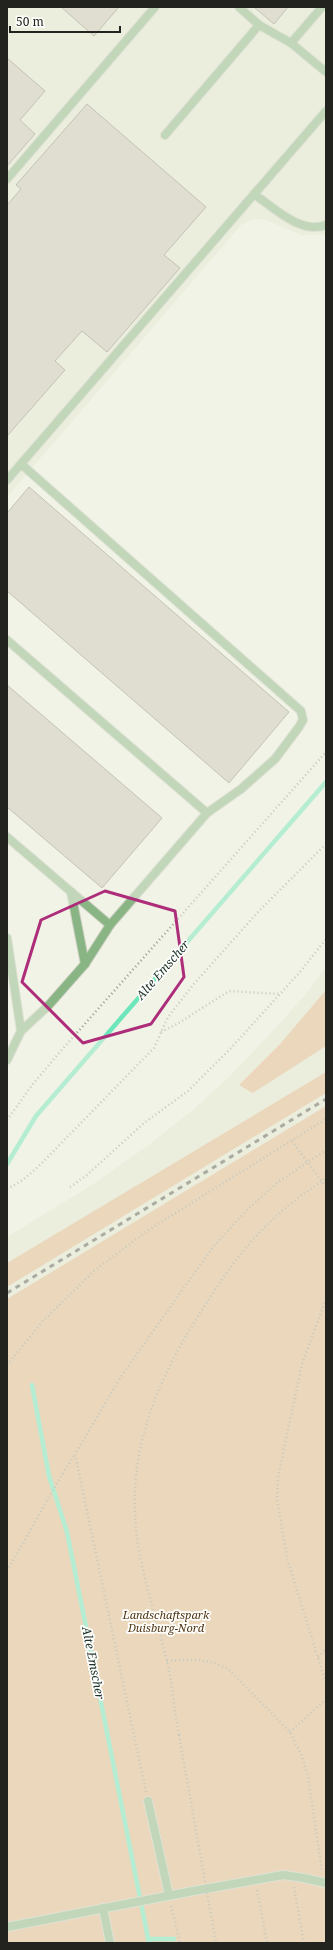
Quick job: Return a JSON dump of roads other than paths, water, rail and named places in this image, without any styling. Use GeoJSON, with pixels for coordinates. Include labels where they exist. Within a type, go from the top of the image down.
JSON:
{"type":"FeatureCollection","features":[{"type":"Feature","properties":{"kind":"lane"},"geometry":{"type":"LineString","coordinates":[[7,179],[155,7]]}},
{"type":"Feature","properties":{"kind":"lane"},"geometry":{"type":"LineString","coordinates":[[239,7],[259,26],[291,43],[326,72]]}},
{"type":"Feature","properties":{"kind":"lane"},"geometry":{"type":"LineString","coordinates":[[291,43],[322,7]]}},
{"type":"Feature","properties":{"kind":"lane"},"geometry":{"type":"LineString","coordinates":[[165,134],[259,26]]}},
{"type":"Feature","properties":{"kind":"lane"},"geometry":{"type":"LineString","coordinates":[[7,480],[326,111]]}},
{"type":"Feature","properties":{"kind":"lane"},"geometry":{"type":"LineString","coordinates":[[254,194],[302,226],[322,227],[326,225]]}},
{"type":"Feature","properties":{"kind":"lane"},"geometry":{"type":"LineString","coordinates":[[7,1060],[21,1031],[48,1006],[85,964],[110,926],[207,813],[241,789],[275,759],[303,720],[301,711],[21,464]]}},
{"type":"Feature","properties":{"kind":"lane"},"geometry":{"type":"LineString","coordinates":[[7,640],[207,813]]}},
{"type":"Feature","properties":{"kind":"lane"},"geometry":{"type":"LineString","coordinates":[[7,837],[110,926]]}},
{"type":"Feature","properties":{"kind":"lane"},"geometry":{"type":"LineString","coordinates":[[71,892],[85,964]]}},
{"type":"Feature","properties":{"kind":"lane"},"geometry":{"type":"LineString","coordinates":[[7,938],[21,1031]]}},
{"type":"Feature","properties":{"kind":"lane"},"geometry":{"type":"LineString","coordinates":[[148,1801],[169,1896]]}},
{"type":"Feature","properties":{"kind":"lane"},"geometry":{"type":"LineString","coordinates":[[7,1927],[283,1875],[325,1883]]}},
{"type":"Feature","properties":{"kind":"lane"},"geometry":{"type":"LineString","coordinates":[[103,1908],[110,1943]]}},
{"type":"Feature","properties":{"kind":"waterway","name":"Alte Emscher"},"geometry":{"type":"LineString","coordinates":[[7,1164],[36,1116],[326,782]]}},
{"type":"Feature","properties":{"kind":"waterway","name":"Alte Emscher"},"geometry":{"type":"LineString","coordinates":[[32,1385],[49,1476],[67,1532],[149,1943]]}},
{"type":"Feature","properties":{"kind":"waterway"},"geometry":{"type":"LineString","coordinates":[[148,1939],[174,1939]]}},
{"type":"Feature","properties":{"kind":"railway"},"geometry":{"type":"LineString","coordinates":[[7,1293],[326,1099]]}},
{"type":"Feature","properties":{"kind":"park label","name":"Landschaftspark Duisburg-Nord"},"geometry":{"type":"Point","coordinates":[166,1621]}}]}
